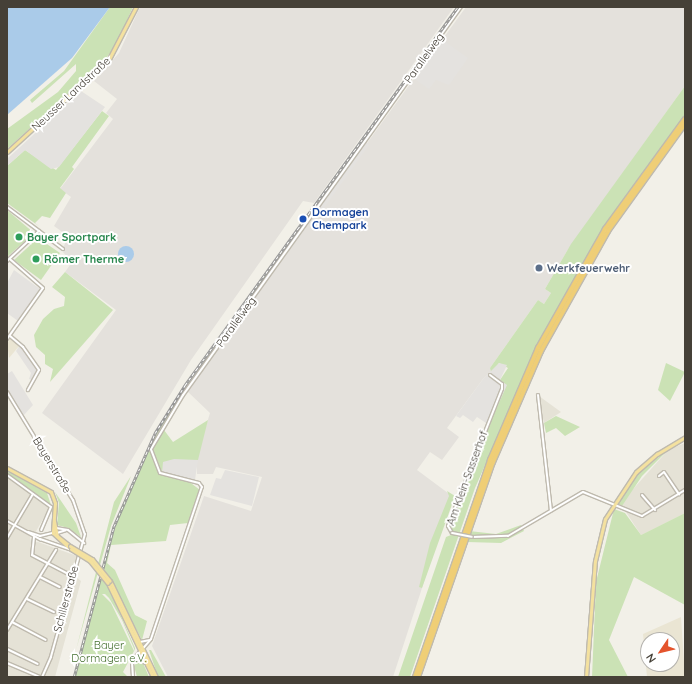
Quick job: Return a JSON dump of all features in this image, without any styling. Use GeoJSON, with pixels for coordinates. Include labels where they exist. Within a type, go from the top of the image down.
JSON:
{"type":"FeatureCollection","features":[{"type":"Feature","properties":{"kind":"highway"},"geometry":{"type":"LineString","coordinates":[[415,677],[490,460],[538,348],[605,229],[685,119]]}},
{"type":"Feature","properties":{"kind":"highway"},"geometry":{"type":"LineString","coordinates":[[418,677],[493,462],[541,351],[608,231],[685,124]]}},
{"type":"Feature","properties":{"kind":"main road","name":"Neusser Landstraße"},"geometry":{"type":"LineString","coordinates":[[7,152],[109,59],[136,7]]}},
{"type":"Feature","properties":{"kind":"main road"},"geometry":{"type":"LineString","coordinates":[[586,677],[596,555],[613,504],[642,466],[685,438]]}},
{"type":"Feature","properties":{"kind":"main road"},"geometry":{"type":"LineString","coordinates":[[7,468],[49,490],[55,503],[54,533],[70,548]]}},
{"type":"Feature","properties":{"kind":"main road"},"geometry":{"type":"LineString","coordinates":[[54,517],[54,533],[70,548],[90,562],[109,582],[139,641],[145,663],[153,677]]}},
{"type":"Feature","properties":{"kind":"main road"},"geometry":{"type":"LineString","coordinates":[[109,582],[141,651],[156,677]]}},
{"type":"Feature","properties":{"kind":"street","name":"Parallelweg"},"geometry":{"type":"LineString","coordinates":[[132,661],[151,639],[202,487],[199,483],[161,474],[152,455],[152,446],[183,395],[461,7]]}},
{"type":"Feature","properties":{"kind":"street"},"geometry":{"type":"LineString","coordinates":[[7,206],[64,249]]}},
{"type":"Feature","properties":{"kind":"street"},"geometry":{"type":"LineString","coordinates":[[7,261],[11,260],[39,231]]}},
{"type":"Feature","properties":{"kind":"street"},"geometry":{"type":"LineString","coordinates":[[7,339],[43,288],[11,260]]}},
{"type":"Feature","properties":{"kind":"street"},"geometry":{"type":"LineString","coordinates":[[10,336],[24,347],[39,370],[28,390]]}},
{"type":"Feature","properties":{"kind":"street","name":"Am Klein-Sasserhof"},"geometry":{"type":"LineString","coordinates":[[490,375],[502,384],[502,389],[448,526],[452,533],[472,537],[508,536],[551,510],[586,492],[613,504]]}},
{"type":"Feature","properties":{"kind":"street","name":"Bayerstraße"},"geometry":{"type":"LineString","coordinates":[[7,392],[73,500],[85,532],[84,543]]}},
{"type":"Feature","properties":{"kind":"street"},"geometry":{"type":"LineString","coordinates":[[538,394],[551,510]]}},
{"type":"Feature","properties":{"kind":"street"},"geometry":{"type":"LineString","coordinates":[[660,476],[666,472],[678,494]]}},
{"type":"Feature","properties":{"kind":"street"},"geometry":{"type":"LineString","coordinates":[[7,475],[52,508],[41,530]]}},
{"type":"Feature","properties":{"kind":"street"},"geometry":{"type":"LineString","coordinates":[[613,504],[636,516],[655,510],[685,490]]}},
{"type":"Feature","properties":{"kind":"street"},"geometry":{"type":"LineString","coordinates":[[7,538],[12,524],[33,494]]}},
{"type":"Feature","properties":{"kind":"street"},"geometry":{"type":"LineString","coordinates":[[642,495],[655,510]]}},
{"type":"Feature","properties":{"kind":"street"},"geometry":{"type":"LineString","coordinates":[[7,521],[40,539],[70,548]]}},
{"type":"Feature","properties":{"kind":"street"},"geometry":{"type":"LineString","coordinates":[[54,526],[66,530],[84,543]]}},
{"type":"Feature","properties":{"kind":"street"},"geometry":{"type":"LineString","coordinates":[[25,531],[40,536],[66,530]]}},
{"type":"Feature","properties":{"kind":"street"},"geometry":{"type":"LineString","coordinates":[[59,538],[61,531]]}},
{"type":"Feature","properties":{"kind":"street"},"geometry":{"type":"LineString","coordinates":[[34,536],[31,553],[48,564],[72,576]]}},
{"type":"Feature","properties":{"kind":"street"},"geometry":{"type":"LineString","coordinates":[[34,542],[40,539]]}},
{"type":"Feature","properties":{"kind":"street","name":"Schillerstraße"},"geometry":{"type":"LineString","coordinates":[[41,677],[51,657],[72,576],[84,543]]}},
{"type":"Feature","properties":{"kind":"street"},"geometry":{"type":"LineString","coordinates":[[7,630],[56,550]]}},
{"type":"Feature","properties":{"kind":"street"},"geometry":{"type":"LineString","coordinates":[[40,577],[60,587]]}},
{"type":"Feature","properties":{"kind":"street"},"geometry":{"type":"LineString","coordinates":[[27,599],[54,612]]}},
{"type":"Feature","properties":{"kind":"street"},"geometry":{"type":"LineString","coordinates":[[12,622],[46,640]]}},
{"type":"Feature","properties":{"kind":"street"},"geometry":{"type":"LineString","coordinates":[[139,641],[144,644],[151,639]]}},
{"type":"Feature","properties":{"kind":"street"},"geometry":{"type":"LineString","coordinates":[[7,650],[38,664]]}},
{"type":"Feature","properties":{"kind":"street"},"geometry":{"type":"LineString","coordinates":[[133,677],[132,661],[140,659],[145,663]]}},
{"type":"Feature","properties":{"kind":"street"},"geometry":{"type":"LineString","coordinates":[[7,662],[41,677]]}},
{"type":"Feature","properties":{"kind":"shaded area"},"geometry":{"type":"Polygon","coordinates":[[[140,7],[454,7],[314,203],[303,201],[191,360],[123,474],[42,413],[116,310],[65,272],[72,262],[62,251],[68,236],[54,226],[71,197],[60,189],[113,119],[106,113],[117,99],[94,81],[119,53],[140,7]]]}},
{"type":"Feature","properties":{"kind":"shaded area"},"geometry":{"type":"Polygon","coordinates":[[[466,7],[685,7],[685,86],[567,251],[545,289],[551,293],[544,304],[538,300],[490,368],[493,370],[483,379],[447,428],[459,437],[442,460],[430,452],[417,470],[452,496],[393,677],[168,677],[152,646],[204,496],[251,511],[262,477],[216,467],[213,474],[197,474],[197,456],[210,413],[187,391],[466,7]]]}},
{"type":"Feature","properties":{"kind":"shaded area"},"geometry":{"type":"Polygon","coordinates":[[[440,38],[468,58],[449,85],[436,80],[429,89],[412,77],[440,38]]]}},
{"type":"Feature","properties":{"kind":"shaded area"},"geometry":{"type":"Polygon","coordinates":[[[81,91],[105,107],[59,167],[51,169],[25,150],[7,166],[7,159],[81,91]]]}},
{"type":"Feature","properties":{"kind":"shaded area"},"geometry":{"type":"Polygon","coordinates":[[[366,142],[369,145],[321,212],[318,208],[366,142]]]}},
{"type":"Feature","properties":{"kind":"shaded area"},"geometry":{"type":"Polygon","coordinates":[[[14,270],[40,289],[18,321],[7,313],[7,283],[14,270]]]}},
{"type":"Feature","properties":{"kind":"shaded area"},"geometry":{"type":"Polygon","coordinates":[[[11,338],[20,345],[9,358],[7,343],[11,338]]]}},
{"type":"Feature","properties":{"kind":"shaded area"},"geometry":{"type":"Polygon","coordinates":[[[20,345],[38,370],[34,381],[29,379],[31,373],[16,351],[20,345]]]}},
{"type":"Feature","properties":{"kind":"shaded area"},"geometry":{"type":"Polygon","coordinates":[[[499,363],[507,365],[500,380],[507,385],[489,425],[477,417],[473,422],[463,415],[460,418],[456,416],[483,379],[499,363]]]}},
{"type":"Feature","properties":{"kind":"shaded area"},"geometry":{"type":"Polygon","coordinates":[[[12,371],[33,405],[23,416],[7,389],[7,374],[12,371]]]}},
{"type":"Feature","properties":{"kind":"shaded area"},"geometry":{"type":"Polygon","coordinates":[[[539,396],[561,412],[544,423],[540,405],[539,396]]]}},
{"type":"Feature","properties":{"kind":"shaded area"},"geometry":{"type":"Polygon","coordinates":[[[685,443],[685,513],[641,535],[622,506],[626,497],[668,450],[685,443]]]}},
{"type":"Feature","properties":{"kind":"shaded area"},"geometry":{"type":"Polygon","coordinates":[[[174,459],[198,460],[195,480],[162,473],[163,462],[174,459]]]}},
{"type":"Feature","properties":{"kind":"shaded area"},"geometry":{"type":"Polygon","coordinates":[[[225,470],[259,477],[252,506],[210,495],[216,478],[221,479],[225,470]]]}},
{"type":"Feature","properties":{"kind":"shaded area"},"geometry":{"type":"Polygon","coordinates":[[[7,476],[50,507],[35,533],[30,536],[31,543],[38,542],[77,556],[71,573],[81,581],[55,677],[7,677],[7,476]]]}},
{"type":"Feature","properties":{"kind":"shaded area"},"geometry":{"type":"Polygon","coordinates":[[[681,617],[685,677],[647,677],[647,672],[680,672],[680,632],[647,632],[681,617]]]}},
{"type":"Feature","properties":{"kind":"green space"},"geometry":{"type":"Polygon","coordinates":[[[110,7],[133,7],[115,47],[102,63],[7,149],[7,129],[58,92],[76,71],[76,64],[32,103],[30,100],[64,71],[110,7]]]}},
{"type":"Feature","properties":{"kind":"green space"},"geometry":{"type":"Polygon","coordinates":[[[685,86],[685,115],[610,218],[542,336],[475,488],[410,677],[398,677],[446,537],[456,533],[451,530],[451,525],[489,425],[500,380],[508,368],[499,363],[492,374],[490,368],[538,300],[544,304],[551,293],[545,289],[571,244],[685,86]]]}},
{"type":"Feature","properties":{"kind":"green space"},"geometry":{"type":"Polygon","coordinates":[[[102,111],[109,116],[72,167],[74,169],[60,188],[66,193],[50,218],[42,216],[35,223],[40,227],[7,203],[7,166],[25,150],[56,170],[102,111]]]}},
{"type":"Feature","properties":{"kind":"green space","name":"Bayer Sportpark"},"geometry":{"type":"Polygon","coordinates":[[[7,210],[34,233],[7,257],[7,210]]]}},
{"type":"Feature","properties":{"kind":"green space","name":"Römer Therme"},"geometry":{"type":"Polygon","coordinates":[[[38,238],[60,253],[41,280],[14,260],[38,238]]]}},
{"type":"Feature","properties":{"kind":"green space"},"geometry":{"type":"Polygon","coordinates":[[[65,272],[113,310],[50,382],[53,369],[45,364],[45,355],[36,347],[34,335],[43,319],[54,309],[64,306],[65,297],[52,287],[65,272]]]}},
{"type":"Feature","properties":{"kind":"green space"},"geometry":{"type":"Polygon","coordinates":[[[266,274],[268,275],[182,394],[151,447],[150,454],[164,430],[173,442],[208,420],[198,460],[163,462],[200,490],[188,523],[170,525],[166,541],[111,545],[107,563],[115,570],[135,615],[147,621],[142,640],[103,567],[119,514],[162,422],[266,274]]]}},
{"type":"Feature","properties":{"kind":"green space"},"geometry":{"type":"Polygon","coordinates":[[[666,363],[685,372],[670,401],[658,390],[666,363]]]}},
{"type":"Feature","properties":{"kind":"green space"},"geometry":{"type":"Polygon","coordinates":[[[556,416],[580,427],[565,436],[556,428],[546,433],[544,423],[556,416]]]}},
{"type":"Feature","properties":{"kind":"green space"},"geometry":{"type":"Polygon","coordinates":[[[668,450],[642,476],[622,506],[617,503],[638,473],[668,450]]]}},
{"type":"Feature","properties":{"kind":"green space"},"geometry":{"type":"Polygon","coordinates":[[[7,471],[47,493],[52,508],[7,473],[7,471]]]}},
{"type":"Feature","properties":{"kind":"green space"},"geometry":{"type":"Polygon","coordinates":[[[131,476],[111,526],[76,650],[114,502],[131,476]]]}},
{"type":"Feature","properties":{"kind":"green space"},"geometry":{"type":"Polygon","coordinates":[[[447,491],[455,496],[422,588],[419,587],[430,543],[449,496],[447,491]]]}},
{"type":"Feature","properties":{"kind":"green space"},"geometry":{"type":"Polygon","coordinates":[[[55,492],[76,523],[81,537],[68,528],[57,525],[59,503],[55,492]]]}},
{"type":"Feature","properties":{"kind":"green space"},"geometry":{"type":"Polygon","coordinates":[[[614,509],[625,513],[641,535],[685,513],[685,605],[634,577],[609,640],[628,677],[592,677],[596,582],[614,509]]]}},
{"type":"Feature","properties":{"kind":"green space"},"geometry":{"type":"Polygon","coordinates":[[[521,525],[524,531],[501,543],[467,542],[469,531],[496,534],[521,525]]]}},
{"type":"Feature","properties":{"kind":"green space","name":"Bayer Dormagen e.V."},"geometry":{"type":"Polygon","coordinates":[[[101,576],[110,591],[135,651],[122,620],[109,598],[105,594],[102,594],[111,603],[134,651],[123,672],[128,677],[74,677],[101,576]]]}},
{"type":"Feature","properties":{"kind":"green space"},"geometry":{"type":"Polygon","coordinates":[[[149,650],[151,650],[166,677],[158,677],[149,650]]]}},
{"type":"Feature","properties":{"kind":"green space"},"geometry":{"type":"Polygon","coordinates":[[[138,661],[143,663],[149,677],[137,677],[134,666],[138,661]]]}},
{"type":"Feature","properties":{"kind":"water"},"geometry":{"type":"Polygon","coordinates":[[[7,7],[110,7],[72,58],[7,115],[7,7]]]}},
{"type":"Feature","properties":{"kind":"water"},"geometry":{"type":"Polygon","coordinates":[[[126,246],[133,251],[134,254],[129,261],[126,262],[119,257],[118,254],[123,247],[126,246]]]}},
{"type":"Feature","properties":{"kind":"railway"},"geometry":{"type":"LineString","coordinates":[[74,677],[114,526],[155,433],[185,385],[458,7]]}},
{"type":"Feature","properties":{"kind":"place","name":"Dormagen Chempark"},"geometry":{"type":"Point","coordinates":[303,219]}},
{"type":"Feature","properties":{"kind":"place","name":"Bayer Sportpark"},"geometry":{"type":"Point","coordinates":[19,237]}},
{"type":"Feature","properties":{"kind":"place","name":"Römer Therme"},"geometry":{"type":"Point","coordinates":[36,259]}},
{"type":"Feature","properties":{"kind":"place","name":"Werkfeuerwehr"},"geometry":{"type":"Point","coordinates":[539,268]}}]}
